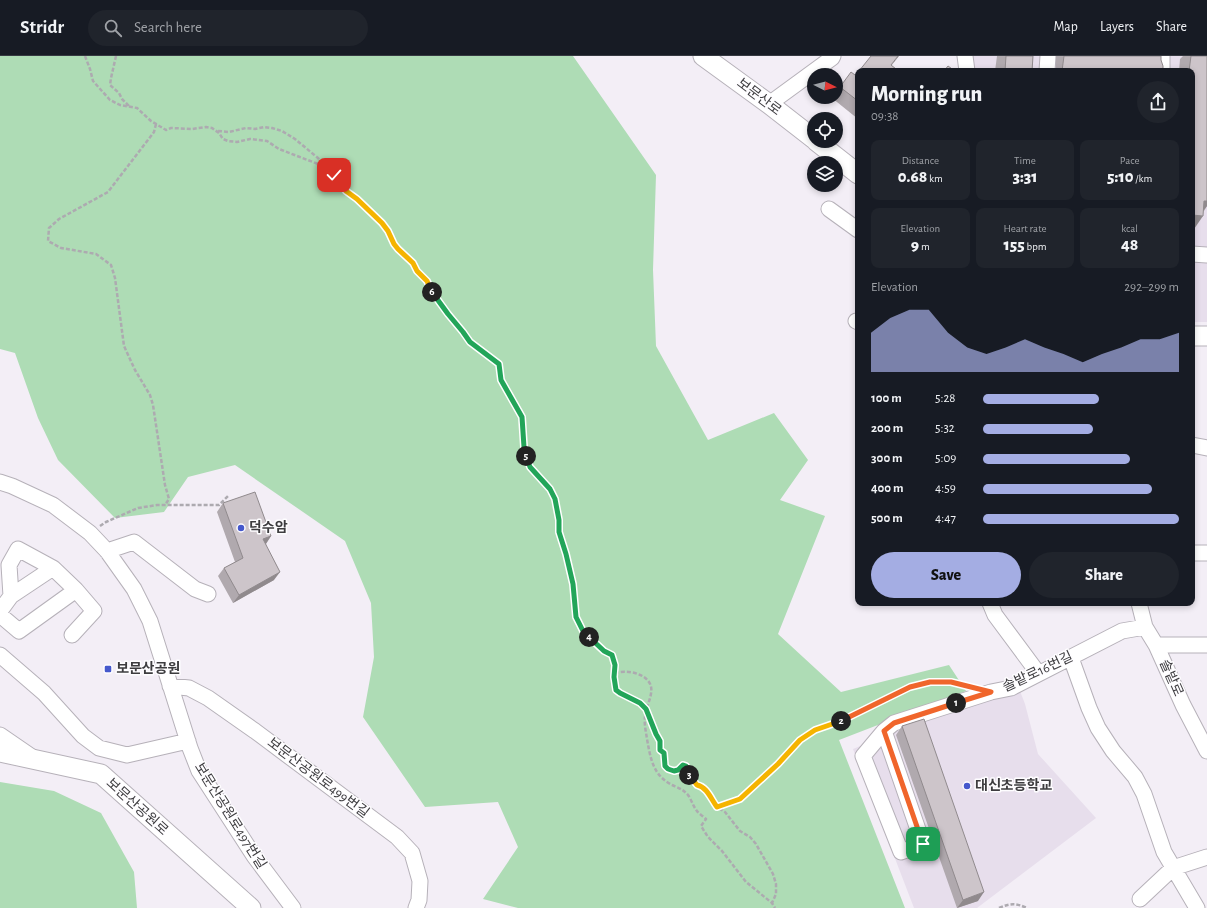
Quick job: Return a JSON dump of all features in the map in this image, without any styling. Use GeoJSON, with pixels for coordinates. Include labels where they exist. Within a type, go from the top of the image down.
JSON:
{"type":"FeatureCollection","features":[{"type":"Feature","properties":{"kind":"main road","name":"보문산로"},"geometry":{"type":"LineString","coordinates":[[703,56],[807,134]]}},
{"type":"Feature","properties":{"kind":"main road","name":"보문산로"},"geometry":{"type":"LineString","coordinates":[[825,148],[855,172]]}},
{"type":"Feature","properties":{"kind":"main road"},"geometry":{"type":"LineString","coordinates":[[1195,336],[1207,336]]}},
{"type":"Feature","properties":{"kind":"main road","name":"보문산공원로"},"geometry":{"type":"LineString","coordinates":[[0,752],[101,774],[251,908]]}},
{"type":"Feature","properties":{"kind":"street"},"geometry":{"type":"LineString","coordinates":[[769,104],[833,56]]}},
{"type":"Feature","properties":{"kind":"street"},"geometry":{"type":"LineString","coordinates":[[965,56],[967,68]]}},
{"type":"Feature","properties":{"kind":"street"},"geometry":{"type":"LineString","coordinates":[[1046,68],[1048,56]]}},
{"type":"Feature","properties":{"kind":"street"},"geometry":{"type":"LineString","coordinates":[[1162,56],[1162,68]]}},
{"type":"Feature","properties":{"kind":"street"},"geometry":{"type":"LineString","coordinates":[[829,209],[855,228]]}},
{"type":"Feature","properties":{"kind":"street"},"geometry":{"type":"LineString","coordinates":[[1195,254],[1207,255]]}},
{"type":"Feature","properties":{"kind":"street"},"geometry":{"type":"LineString","coordinates":[[1195,446],[1207,448]]}},
{"type":"Feature","properties":{"kind":"street","name":"보문산공원로497번길"},"geometry":{"type":"LineString","coordinates":[[0,482],[53,505],[90,533],[107,551],[134,589],[150,620],[188,741],[200,771],[254,856],[293,908]]}},
{"type":"Feature","properties":{"kind":"street"},"geometry":{"type":"LineString","coordinates":[[107,551],[134,542],[195,589],[208,594]]}},
{"type":"Feature","properties":{"kind":"street"},"geometry":{"type":"LineString","coordinates":[[11,596],[9,565],[18,550],[53,568],[76,590],[94,611],[72,635]]}},
{"type":"Feature","properties":{"kind":"street"},"geometry":{"type":"LineString","coordinates":[[1195,553],[1207,553]]}},
{"type":"Feature","properties":{"kind":"street"},"geometry":{"type":"LineString","coordinates":[[0,611],[11,596],[53,568]]}},
{"type":"Feature","properties":{"kind":"street"},"geometry":{"type":"LineString","coordinates":[[0,615],[18,631],[76,590]]}},
{"type":"Feature","properties":{"kind":"street"},"geometry":{"type":"LineString","coordinates":[[991,606],[995,615],[1038,673]]}},
{"type":"Feature","properties":{"kind":"street","name":"솔밭로"},"geometry":{"type":"LineString","coordinates":[[1140,606],[1145,627],[1156,645],[1183,705],[1207,751]]}},
{"type":"Feature","properties":{"kind":"street","name":"솔밭로16번길"},"geometry":{"type":"LineString","coordinates":[[884,731],[923,844],[901,852],[863,756],[884,731],[894,723],[991,692],[1011,688],[1122,631],[1145,627]]}},
{"type":"Feature","properties":{"kind":"street"},"geometry":{"type":"LineString","coordinates":[[1156,645],[1207,645]]}},
{"type":"Feature","properties":{"kind":"street"},"geometry":{"type":"LineString","coordinates":[[0,655],[44,693],[83,736],[99,748],[127,755],[188,741]]}},
{"type":"Feature","properties":{"kind":"street"},"geometry":{"type":"LineString","coordinates":[[1071,658],[1098,728],[1113,751],[1135,777],[1144,794],[1164,852],[1197,908]]}},
{"type":"Feature","properties":{"kind":"street","name":"보문산공원로499번길"},"geometry":{"type":"LineString","coordinates":[[170,686],[189,688],[208,698],[255,731],[397,837],[412,853],[420,881],[419,900],[416,908]]}},
{"type":"Feature","properties":{"kind":"street"},"geometry":{"type":"LineString","coordinates":[[0,735],[35,759]]}},
{"type":"Feature","properties":{"kind":"street"},"geometry":{"type":"LineString","coordinates":[[1140,899],[1174,868],[1207,857]]}},
{"type":"Feature","properties":{"kind":"path"},"geometry":{"type":"LineString","coordinates":[[84,56],[90,69],[93,81],[110,100],[137,108],[150,121],[166,130],[171,128],[192,129],[206,127],[229,132],[238,129],[255,129],[264,127],[277,130],[295,139],[318,158],[340,182],[346,191],[357,199],[382,223],[388,231],[394,244],[413,263],[417,271],[427,281],[431,291],[470,342],[499,364],[501,380],[522,417],[524,447],[530,467],[550,489],[555,499],[559,520],[559,532],[573,584],[576,617],[584,633],[604,651],[612,655],[615,665],[614,677],[616,690],[640,703],[646,709],[660,741],[660,750],[664,753],[665,766],[674,771],[678,770],[683,765],[686,766],[689,774],[697,785],[701,786],[708,793],[712,801],[717,807],[725,812],[740,832],[756,844],[773,874],[776,884],[776,894],[772,903]]}},
{"type":"Feature","properties":{"kind":"path"},"geometry":{"type":"LineString","coordinates":[[116,56],[110,85],[119,93],[122,99],[130,107]]}},
{"type":"Feature","properties":{"kind":"path"},"geometry":{"type":"LineString","coordinates":[[156,124],[154,132],[108,192],[58,219],[49,228],[48,241],[61,248],[96,254],[111,265],[115,278],[124,346],[135,370],[150,395],[153,405],[165,485],[169,499],[165,505]]}},
{"type":"Feature","properties":{"kind":"path"},"geometry":{"type":"LineString","coordinates":[[212,128],[228,141],[237,142],[250,139],[267,141],[279,149],[318,164],[328,170]]}},
{"type":"Feature","properties":{"kind":"path"},"geometry":{"type":"LineString","coordinates":[[90,533],[106,522],[138,508],[157,505],[219,505],[228,496]]}},
{"type":"Feature","properties":{"kind":"path"},"geometry":{"type":"LineString","coordinates":[[615,673],[624,671],[643,677],[648,681],[651,687],[645,718],[649,753],[658,774],[667,782],[678,786],[688,795],[697,811],[706,819],[701,826],[708,837],[722,851],[746,882],[772,903],[775,908]]}},
{"type":"Feature","properties":{"kind":"path"},"geometry":{"type":"LineString","coordinates":[[717,807],[740,799],[778,764],[800,740],[815,730],[840,721],[910,687],[930,682],[951,682],[991,692]]}},
{"type":"Feature","properties":{"kind":"path"},"geometry":{"type":"LineString","coordinates":[[999,908],[1008,904],[1021,905],[1027,908]]}},
{"type":"Feature","properties":{"kind":"shaded area"},"geometry":{"type":"Polygon","coordinates":[[[971,56],[1207,56],[1207,322],[1195,322],[1195,68],[973,68],[971,56]]]}},
{"type":"Feature","properties":{"kind":"shaded area","name":"대신초등학교"},"geometry":{"type":"Polygon","coordinates":[[[1020,691],[1025,704],[1038,754],[1096,818],[977,908],[914,908],[853,749],[969,701],[1020,691]]]}},
{"type":"Feature","properties":{"kind":"green space"},"geometry":{"type":"Polygon","coordinates":[[[0,56],[573,56],[656,175],[653,270],[656,346],[708,440],[774,413],[808,460],[780,500],[825,516],[778,634],[841,692],[949,665],[966,691],[839,740],[905,908],[518,908],[483,899],[518,847],[498,802],[425,807],[363,717],[374,657],[371,603],[345,541],[235,465],[188,477],[164,512],[115,518],[58,460],[38,418],[15,353],[0,349],[0,56]]]}},
{"type":"Feature","properties":{"kind":"green space"},"geometry":{"type":"Polygon","coordinates":[[[0,782],[54,791],[101,813],[134,872],[137,908],[0,908],[0,782]]]}},
{"type":"Feature","properties":{"kind":"building"},"geometry":{"type":"Polygon","coordinates":[[[871,56],[898,56],[891,65],[895,68],[861,68],[871,56]]]}},
{"type":"Feature","properties":{"kind":"building"},"geometry":{"type":"Polygon","coordinates":[[[1006,56],[1033,56],[1032,68],[1005,68],[1006,56]]]}},
{"type":"Feature","properties":{"kind":"building"},"geometry":{"type":"Polygon","coordinates":[[[1064,56],[1161,56],[1163,66],[1163,68],[1062,68],[1064,56]]]}},
{"type":"Feature","properties":{"kind":"building"},"geometry":{"type":"Polygon","coordinates":[[[1191,56],[1207,56],[1207,201],[1204,201],[1203,216],[1195,215],[1195,68],[1189,68],[1191,56]]]}},
{"type":"Feature","properties":{"kind":"building"},"geometry":{"type":"Polygon","coordinates":[[[851,72],[855,75],[855,99],[843,89],[843,83],[851,72]]]}},
{"type":"Feature","properties":{"kind":"building"},"geometry":{"type":"Polygon","coordinates":[[[255,492],[271,536],[263,539],[280,572],[239,595],[224,568],[243,558],[223,503],[255,492]]]}},
{"type":"Feature","properties":{"kind":"building"},"geometry":{"type":"Polygon","coordinates":[[[924,719],[984,892],[963,900],[902,726],[924,719]]]}},
{"type":"Feature","properties":{"kind":"place","name":"덕수암"},"geometry":{"type":"Point","coordinates":[241,528]}},
{"type":"Feature","properties":{"kind":"place","name":"보문산공원"},"geometry":{"type":"Point","coordinates":[108,669]}},
{"type":"Feature","properties":{"kind":"place","name":"대신초등학교"},"geometry":{"type":"Point","coordinates":[967,786]}},
{"type":"Feature","properties":{"kind":"route"},"geometry":{"type":"LineString","coordinates":[[334,175],[346,191],[374,214],[382,223],[388,231],[394,244],[413,263],[417,271],[427,281],[431,291],[470,342],[480,348],[499,364],[501,380],[522,417],[524,447],[530,467],[550,489],[555,499],[559,520],[559,532],[573,584],[574,605],[576,617],[580,627],[584,633],[604,651],[612,655],[615,665],[614,677],[616,690],[640,703],[646,709],[660,741],[660,750],[664,753],[665,766],[668,769],[674,771],[678,770],[683,765],[686,766],[689,774],[697,785],[701,786],[708,793],[717,807],[740,799],[778,764],[800,740],[815,730],[840,721],[910,687],[930,682],[951,682],[991,692],[894,723],[884,731],[923,844]]}}]}
